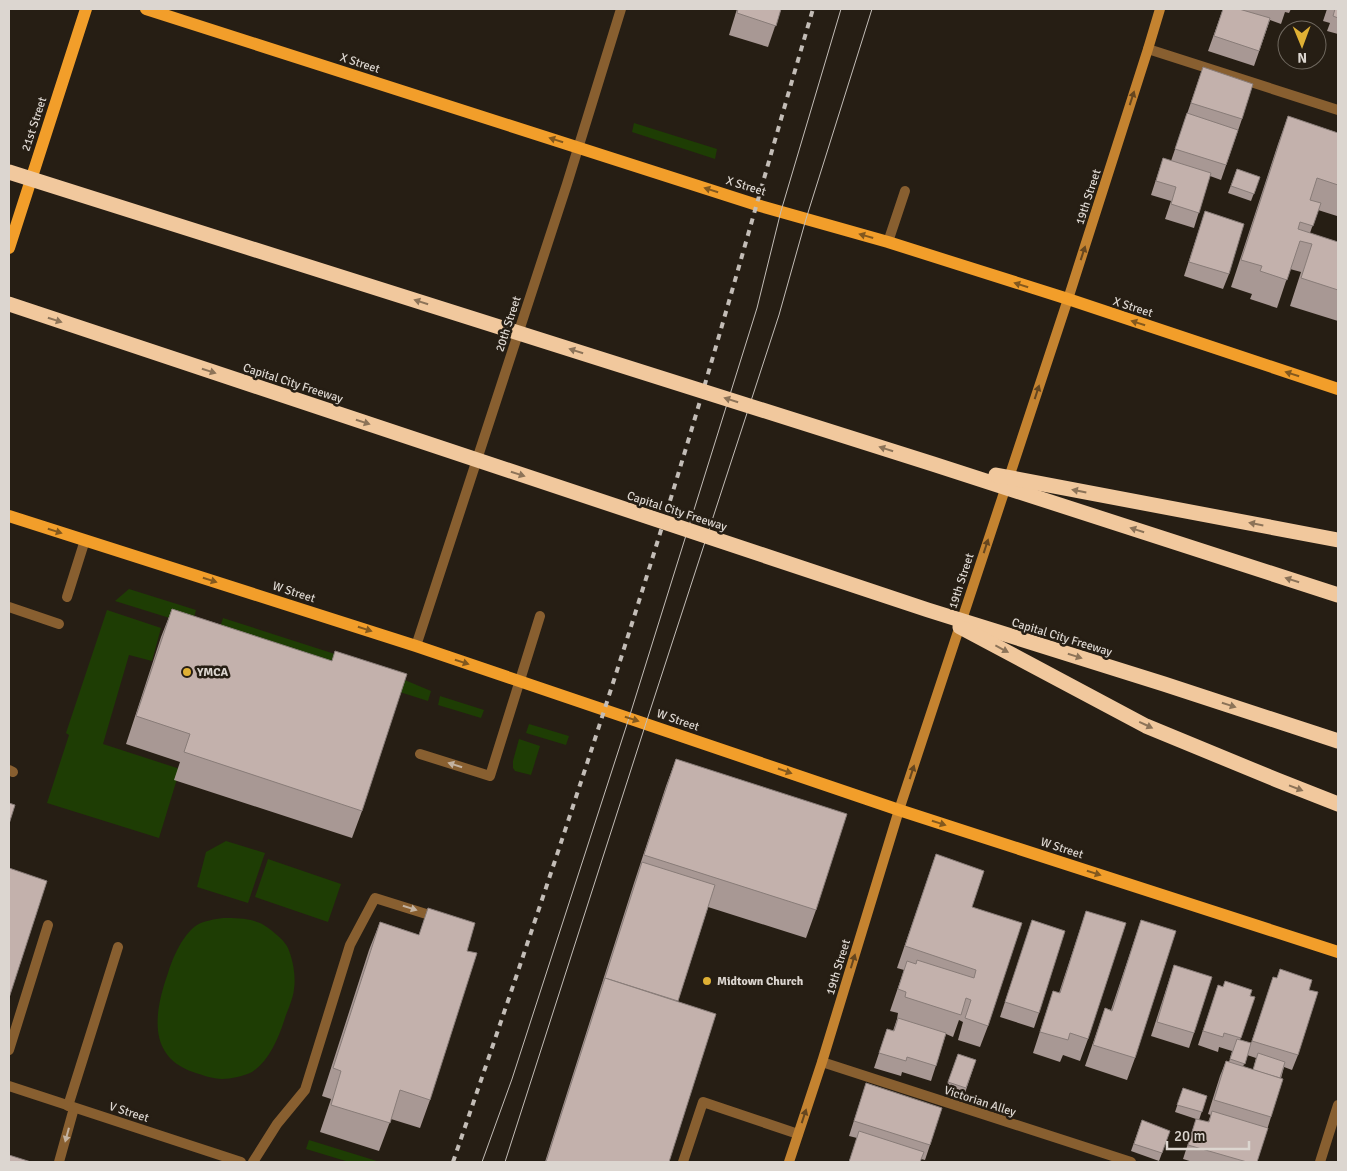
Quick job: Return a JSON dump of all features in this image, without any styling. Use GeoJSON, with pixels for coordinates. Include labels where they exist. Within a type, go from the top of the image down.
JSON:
{"type":"FeatureCollection","features":[{"type":"Feature","properties":{"kind":"highway"},"geometry":{"type":"LineString","coordinates":[[9,172],[933,464],[1338,595]]}},
{"type":"Feature","properties":{"kind":"highway","name":"Capital City Freeway"},"geometry":{"type":"LineString","coordinates":[[9,304],[928,610],[1338,741]]}},
{"type":"Feature","properties":{"kind":"highway"},"geometry":{"type":"LineString","coordinates":[[933,464],[1338,540]]}},
{"type":"Feature","properties":{"kind":"highway"},"geometry":{"type":"LineString","coordinates":[[928,610],[1146,726],[1338,804]]}},
{"type":"Feature","properties":{"kind":"main road","name":"21st Street"},"geometry":{"type":"LineString","coordinates":[[9,248],[86,9]]}},
{"type":"Feature","properties":{"kind":"main road","name":"X Street"},"geometry":{"type":"LineString","coordinates":[[146,9],[578,148],[1068,299],[1338,389]]}},
{"type":"Feature","properties":{"kind":"main road","name":"19th Street"},"geometry":{"type":"LineString","coordinates":[[789,1162],[822,1062],[899,810],[1068,299],[1160,9]]}},
{"type":"Feature","properties":{"kind":"main road","name":"W Street"},"geometry":{"type":"LineString","coordinates":[[9,516],[416,646],[899,810],[1338,952]]}},
{"type":"Feature","properties":{"kind":"street","name":"20th Street"},"geometry":{"type":"LineString","coordinates":[[416,646],[578,148],[621,9]]}},
{"type":"Feature","properties":{"kind":"street"},"geometry":{"type":"LineString","coordinates":[[1148,49],[1338,110]]}},
{"type":"Feature","properties":{"kind":"street"},"geometry":{"type":"LineString","coordinates":[[888,242],[905,191]]}},
{"type":"Feature","properties":{"kind":"street"},"geometry":{"type":"LineString","coordinates":[[67,597],[85,540]]}},
{"type":"Feature","properties":{"kind":"street"},"geometry":{"type":"LineString","coordinates":[[9,607],[59,624]]}},
{"type":"Feature","properties":{"kind":"street"},"geometry":{"type":"LineString","coordinates":[[420,754],[490,776],[540,616]]}},
{"type":"Feature","properties":{"kind":"street"},"geometry":{"type":"LineString","coordinates":[[253,1162],[277,1124],[305,1090],[350,945],[375,898],[444,920]]}},
{"type":"Feature","properties":{"kind":"street"},"geometry":{"type":"LineString","coordinates":[[9,1050],[48,925]]}},
{"type":"Feature","properties":{"kind":"street"},"geometry":{"type":"LineString","coordinates":[[59,1162],[71,1107],[118,947]]}},
{"type":"Feature","properties":{"kind":"street","name":"Victorian Alley"},"geometry":{"type":"LineString","coordinates":[[822,1062],[1131,1162]]}},
{"type":"Feature","properties":{"kind":"street","name":"V Street"},"geometry":{"type":"LineString","coordinates":[[9,1086],[241,1162]]}},
{"type":"Feature","properties":{"kind":"street"},"geometry":{"type":"LineString","coordinates":[[683,1162],[703,1102],[798,1134]]}},
{"type":"Feature","properties":{"kind":"street"},"geometry":{"type":"LineString","coordinates":[[1320,1162],[1338,1105]]}},
{"type":"Feature","properties":{"kind":"green space"},"geometry":{"type":"Polygon","coordinates":[[[634,123],[717,149],[715,159],[632,132],[634,123]]]}},
{"type":"Feature","properties":{"kind":"green space"},"geometry":{"type":"Polygon","coordinates":[[[129,589],[196,610],[192,625],[115,601],[129,589]]]}},
{"type":"Feature","properties":{"kind":"green space"},"geometry":{"type":"Polygon","coordinates":[[[107,610],[161,628],[152,661],[129,655],[103,744],[180,769],[159,838],[47,803],[69,735],[66,733],[107,610]]]}},
{"type":"Feature","properties":{"kind":"green space"},"geometry":{"type":"Polygon","coordinates":[[[223,618],[369,665],[431,691],[428,701],[218,634],[223,618]]]}},
{"type":"Feature","properties":{"kind":"green space"},"geometry":{"type":"Polygon","coordinates":[[[440,696],[484,710],[481,718],[438,705],[440,696]]]}},
{"type":"Feature","properties":{"kind":"green space"},"geometry":{"type":"Polygon","coordinates":[[[529,724],[569,736],[566,745],[526,733],[529,724]]]}},
{"type":"Feature","properties":{"kind":"green space"},"geometry":{"type":"Polygon","coordinates":[[[519,739],[540,746],[531,775],[515,771],[513,768],[519,739]]]}},
{"type":"Feature","properties":{"kind":"green space"},"geometry":{"type":"Polygon","coordinates":[[[226,841],[265,853],[248,903],[197,887],[206,852],[226,841]]]}},
{"type":"Feature","properties":{"kind":"green space"},"geometry":{"type":"Polygon","coordinates":[[[268,859],[341,884],[328,922],[255,897],[268,859]]]}},
{"type":"Feature","properties":{"kind":"green space"},"geometry":{"type":"Polygon","coordinates":[[[223,918],[255,921],[276,934],[288,948],[293,963],[295,979],[291,1001],[279,1035],[268,1056],[252,1072],[222,1079],[211,1078],[193,1072],[178,1065],[167,1055],[161,1043],[158,1030],[158,1016],[163,987],[183,940],[197,925],[206,921],[223,918]]]}},
{"type":"Feature","properties":{"kind":"green space"},"geometry":{"type":"Polygon","coordinates":[[[309,1140],[380,1162],[349,1162],[306,1149],[309,1140]]]}},
{"type":"Feature","properties":{"kind":"building"},"geometry":{"type":"Polygon","coordinates":[[[738,9],[781,9],[776,26],[737,13],[738,9]]]}},
{"type":"Feature","properties":{"kind":"building"},"geometry":{"type":"Polygon","coordinates":[[[1223,9],[1239,9],[1270,18],[1259,51],[1214,36],[1223,9]]]}},
{"type":"Feature","properties":{"kind":"building"},"geometry":{"type":"Polygon","coordinates":[[[1335,9],[1338,9],[1338,18],[1333,16],[1335,9]]]}},
{"type":"Feature","properties":{"kind":"building"},"geometry":{"type":"Polygon","coordinates":[[[1203,67],[1253,84],[1242,119],[1191,103],[1203,67]]]}},
{"type":"Feature","properties":{"kind":"building"},"geometry":{"type":"Polygon","coordinates":[[[1187,113],[1238,130],[1226,165],[1175,149],[1187,113]]]}},
{"type":"Feature","properties":{"kind":"building"},"geometry":{"type":"Polygon","coordinates":[[[1288,116],[1338,133],[1338,185],[1317,178],[1310,200],[1321,203],[1313,226],[1300,222],[1298,229],[1338,242],[1338,290],[1301,278],[1312,244],[1300,241],[1287,280],[1260,271],[1262,266],[1241,260],[1288,116]]]}},
{"type":"Feature","properties":{"kind":"building"},"geometry":{"type":"Polygon","coordinates":[[[1163,158],[1211,173],[1199,213],[1171,204],[1176,187],[1156,181],[1163,158]]]}},
{"type":"Feature","properties":{"kind":"building"},"geometry":{"type":"Polygon","coordinates":[[[1237,169],[1260,177],[1254,194],[1231,186],[1237,169]]]}},
{"type":"Feature","properties":{"kind":"building"},"geometry":{"type":"Polygon","coordinates":[[[1205,211],[1244,224],[1229,274],[1189,262],[1205,211]]]}},
{"type":"Feature","properties":{"kind":"building"},"geometry":{"type":"Polygon","coordinates":[[[172,609],[332,661],[335,651],[407,674],[362,811],[184,752],[190,734],[136,716],[172,609]]]}},
{"type":"Feature","properties":{"kind":"building"},"geometry":{"type":"Polygon","coordinates":[[[676,759],[847,814],[816,910],[644,855],[676,759]]]}},
{"type":"Feature","properties":{"kind":"building"},"geometry":{"type":"Polygon","coordinates":[[[9,803],[15,805],[9,824],[9,803]]]}},
{"type":"Feature","properties":{"kind":"building"},"geometry":{"type":"Polygon","coordinates":[[[936,854],[984,871],[972,907],[1022,923],[988,1026],[965,1018],[971,1000],[966,998],[961,1015],[905,997],[906,992],[898,989],[907,961],[916,964],[917,960],[974,978],[976,970],[905,946],[936,854]]]}},
{"type":"Feature","properties":{"kind":"building"},"geometry":{"type":"Polygon","coordinates":[[[642,862],[715,885],[678,1001],[605,978],[603,984],[642,862]]]}},
{"type":"Feature","properties":{"kind":"building"},"geometry":{"type":"Polygon","coordinates":[[[9,868],[47,881],[9,998],[9,868]]]}},
{"type":"Feature","properties":{"kind":"building"},"geometry":{"type":"Polygon","coordinates":[[[428,908],[475,923],[467,951],[477,953],[430,1100],[400,1090],[390,1123],[331,1105],[341,1071],[333,1068],[380,922],[419,935],[428,908]]]}},
{"type":"Feature","properties":{"kind":"building"},"geometry":{"type":"Polygon","coordinates":[[[1086,911],[1126,923],[1088,1039],[1070,1033],[1068,1040],[1040,1032],[1053,991],[1060,993],[1086,911]]]}},
{"type":"Feature","properties":{"kind":"building"},"geometry":{"type":"Polygon","coordinates":[[[1032,920],[1065,931],[1039,1013],[1005,1002],[1032,920]]]}},
{"type":"Feature","properties":{"kind":"building"},"geometry":{"type":"Polygon","coordinates":[[[1141,920],[1176,931],[1135,1058],[1093,1045],[1105,1008],[1112,1011],[1141,920]]]}},
{"type":"Feature","properties":{"kind":"building"},"geometry":{"type":"Polygon","coordinates":[[[1174,965],[1212,977],[1194,1033],[1157,1022],[1174,965]]]}},
{"type":"Feature","properties":{"kind":"building"},"geometry":{"type":"Polygon","coordinates":[[[1280,969],[1312,980],[1309,990],[1318,992],[1298,1055],[1252,1041],[1273,977],[1277,978],[1280,969]]]}},
{"type":"Feature","properties":{"kind":"building"},"geometry":{"type":"Polygon","coordinates":[[[605,978],[716,1014],[669,1162],[546,1162],[605,978]]]}},
{"type":"Feature","properties":{"kind":"building"},"geometry":{"type":"Polygon","coordinates":[[[1225,981],[1252,990],[1250,996],[1255,997],[1241,1038],[1224,1033],[1223,1037],[1203,1031],[1218,985],[1223,987],[1225,981]]]}},
{"type":"Feature","properties":{"kind":"building"},"geometry":{"type":"Polygon","coordinates":[[[898,1018],[946,1033],[936,1066],[907,1057],[906,1061],[879,1053],[887,1029],[894,1031],[898,1018]]]}},
{"type":"Feature","properties":{"kind":"building"},"geometry":{"type":"Polygon","coordinates":[[[1237,1039],[1251,1043],[1245,1064],[1230,1059],[1237,1039]]]}},
{"type":"Feature","properties":{"kind":"building"},"geometry":{"type":"Polygon","coordinates":[[[1258,1053],[1285,1062],[1280,1078],[1253,1070],[1258,1053]]]}},
{"type":"Feature","properties":{"kind":"building"},"geometry":{"type":"Polygon","coordinates":[[[958,1054],[976,1060],[966,1088],[948,1082],[958,1054]]]}},
{"type":"Feature","properties":{"kind":"building"},"geometry":{"type":"Polygon","coordinates":[[[1226,1061],[1283,1079],[1271,1117],[1214,1100],[1226,1061]]]}},
{"type":"Feature","properties":{"kind":"building"},"geometry":{"type":"Polygon","coordinates":[[[866,1083],[942,1108],[930,1145],[854,1121],[866,1083]]]}},
{"type":"Feature","properties":{"kind":"building"},"geometry":{"type":"Polygon","coordinates":[[[1183,1088],[1207,1096],[1202,1112],[1177,1105],[1183,1088]]]}},
{"type":"Feature","properties":{"kind":"building"},"geometry":{"type":"Polygon","coordinates":[[[1212,1111],[1268,1128],[1257,1162],[1247,1162],[1188,1145],[1196,1119],[1209,1122],[1212,1111]]]}},
{"type":"Feature","properties":{"kind":"building"},"geometry":{"type":"Polygon","coordinates":[[[1142,1120],[1170,1131],[1162,1153],[1134,1144],[1142,1120]]]}},
{"type":"Feature","properties":{"kind":"building"},"geometry":{"type":"Polygon","coordinates":[[[859,1131],[924,1152],[920,1162],[849,1162],[859,1131]]]}},
{"type":"Feature","properties":{"kind":"building"},"geometry":{"type":"Polygon","coordinates":[[[9,1155],[31,1162],[9,1162],[9,1155]]]}},
{"type":"Feature","properties":{"kind":"tram line"},"geometry":{"type":"LineString","coordinates":[[482,1162],[512,1079],[629,718],[757,308],[781,211],[841,9]]}},
{"type":"Feature","properties":{"kind":"tram line"},"geometry":{"type":"LineString","coordinates":[[505,1162],[779,315],[806,219],[872,9]]}},
{"type":"Feature","properties":{"kind":"railway"},"geometry":{"type":"LineString","coordinates":[[453,1162],[513,987],[656,546],[813,9]]}},
{"type":"Feature","properties":{"kind":"place","name":"YMCA"},"geometry":{"type":"Point","coordinates":[187,672]}},
{"type":"Feature","properties":{"kind":"place","name":"Midtown Church"},"geometry":{"type":"Point","coordinates":[707,981]}}]}
